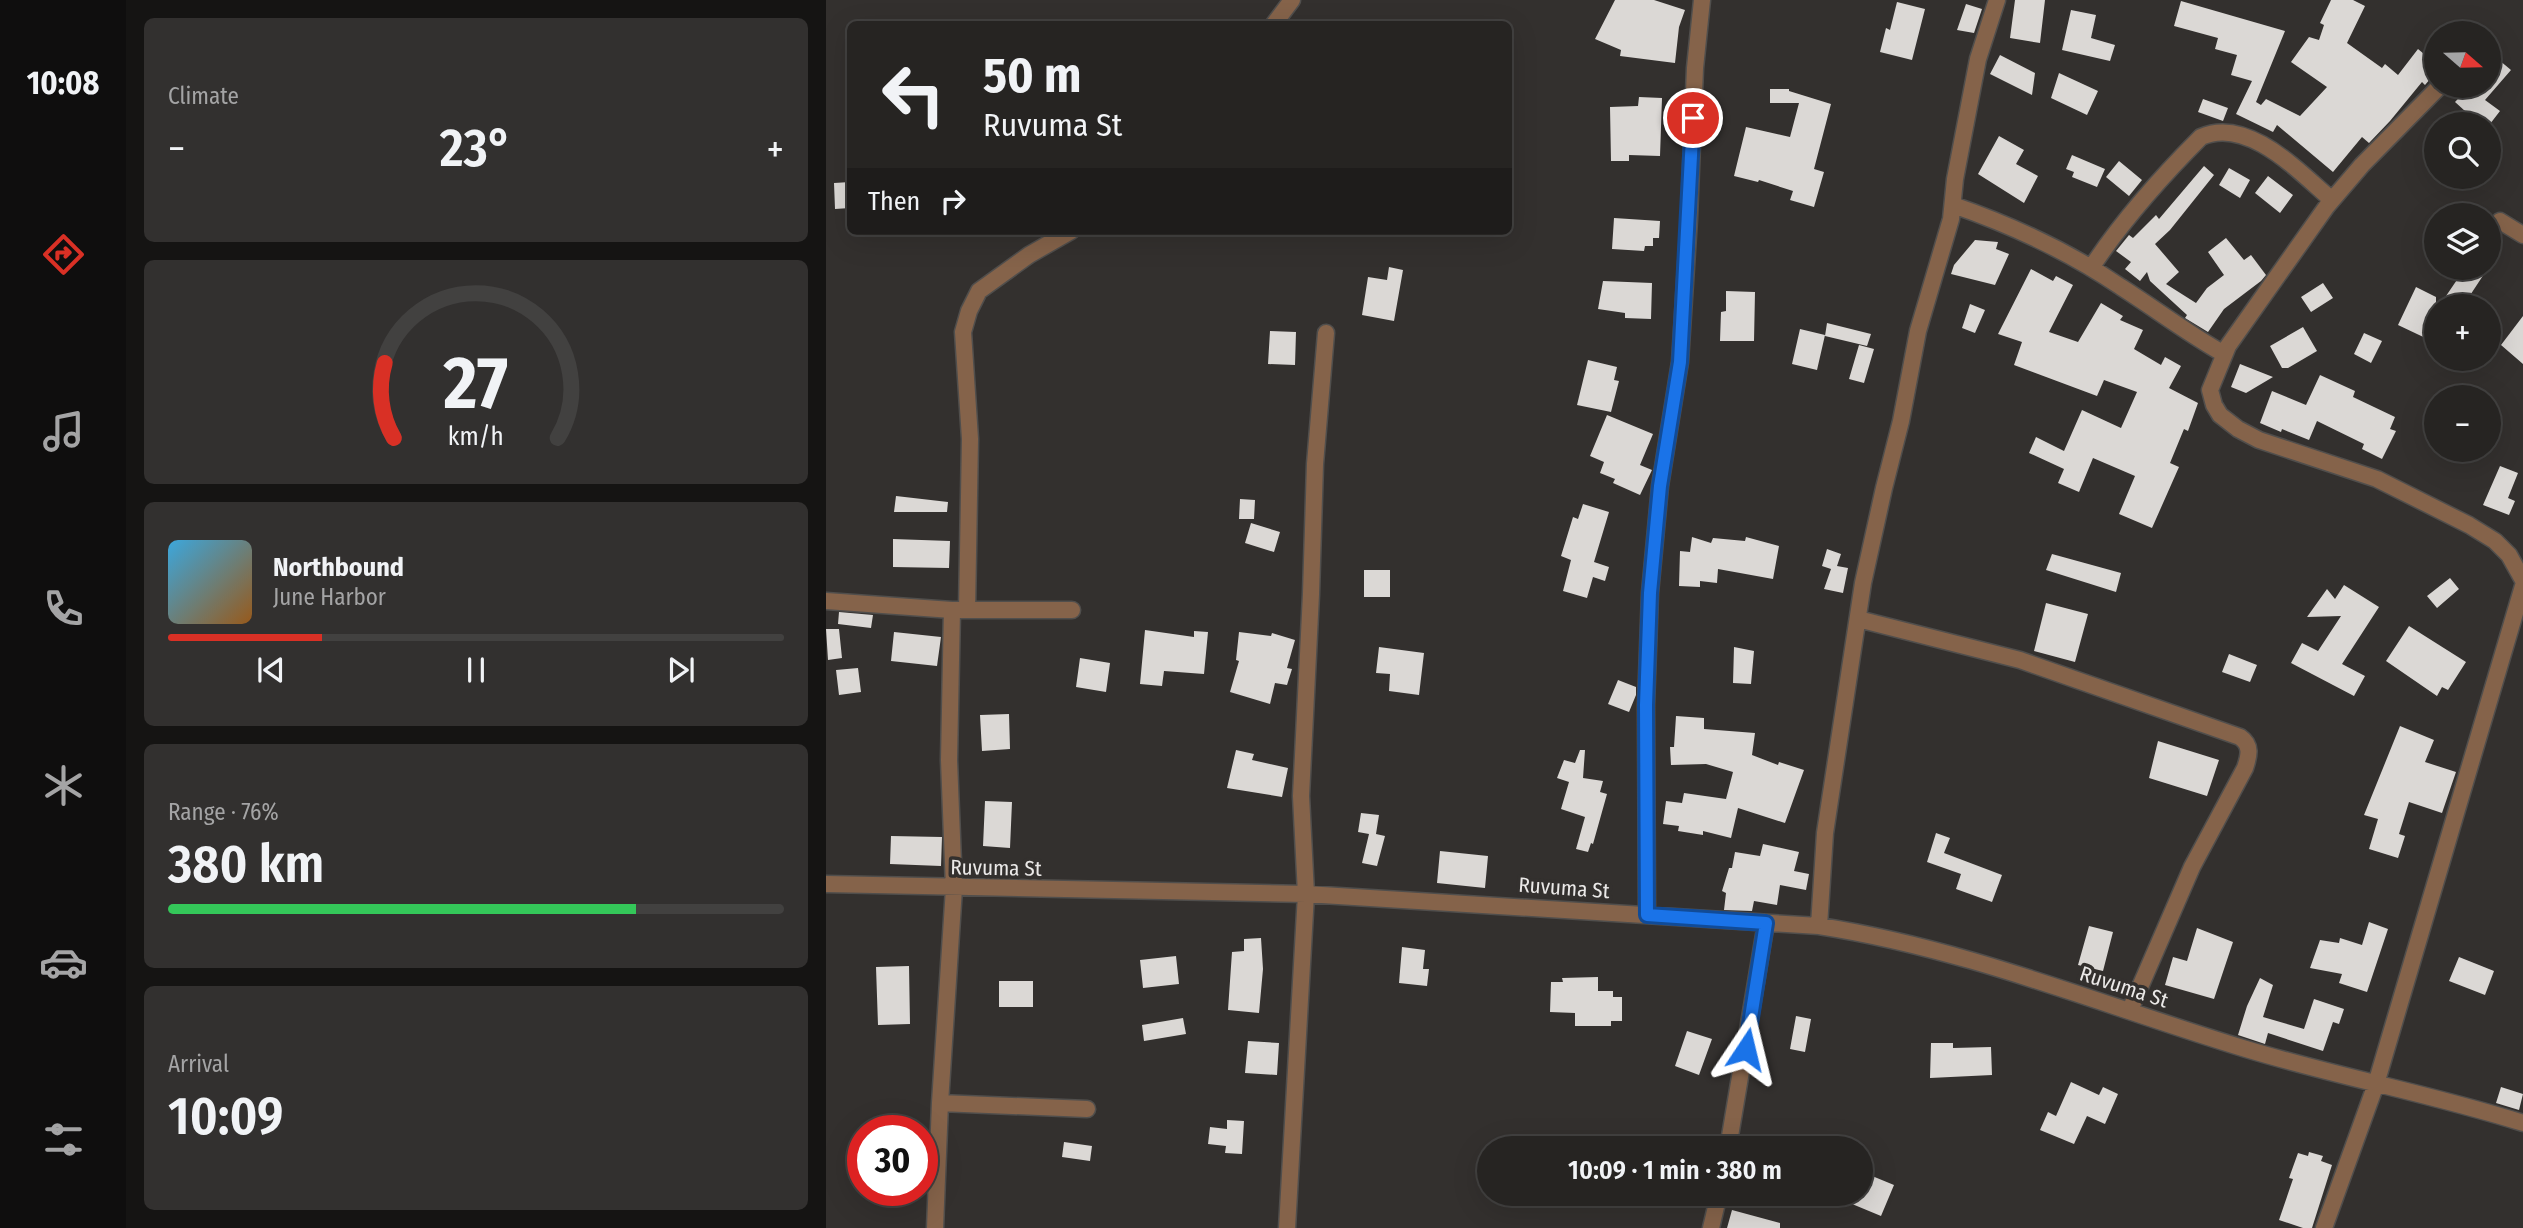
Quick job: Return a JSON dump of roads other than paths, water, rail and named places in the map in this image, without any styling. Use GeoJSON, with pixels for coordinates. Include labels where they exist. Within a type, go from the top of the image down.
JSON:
{"type":"FeatureCollection","features":[{"type":"Feature","properties":{"kind":"street"},"geometry":{"type":"LineString","coordinates":[[1275,21],[1292,0]]}},
{"type":"Feature","properties":{"kind":"street"},"geometry":{"type":"LineString","coordinates":[[1647,915],[1646,705],[1650,593],[1660,486],[1680,362],[1695,68],[1702,0]]}},
{"type":"Feature","properties":{"kind":"street"},"geometry":{"type":"LineString","coordinates":[[1819,926],[1825,833],[1872,538],[1901,421],[1918,331],[1953,205],[1963,132],[1978,59],[1997,0]]}},
{"type":"Feature","properties":{"kind":"street"},"geometry":{"type":"LineString","coordinates":[[2428,98],[2362,165],[2332,200],[2224,354],[2210,390],[2220,415],[2259,440],[2376,479],[2469,525],[2494,541],[2509,555],[2523,580]]}},
{"type":"Feature","properties":{"kind":"street"},"geometry":{"type":"LineString","coordinates":[[2091,268],[2127,218],[2201,137],[2208,134],[2230,133],[2261,143],[2332,200]]}},
{"type":"Feature","properties":{"kind":"street"},"geometry":{"type":"LineString","coordinates":[[1953,205],[2028,236],[2091,268],[2183,331],[2224,354]]}},
{"type":"Feature","properties":{"kind":"street"},"geometry":{"type":"LineString","coordinates":[[2501,221],[2523,235]]}},
{"type":"Feature","properties":{"kind":"street"},"geometry":{"type":"LineString","coordinates":[[935,1228],[954,888],[949,760],[970,439],[963,332],[978,291],[1029,255],[1064,235]]}},
{"type":"Feature","properties":{"kind":"street"},"geometry":{"type":"LineString","coordinates":[[1287,1228],[1306,894],[1301,796],[1315,464],[1326,333]]}},
{"type":"Feature","properties":{"kind":"street"},"geometry":{"type":"LineString","coordinates":[[2323,1228],[2376,1084],[2523,586]]}},
{"type":"Feature","properties":{"kind":"street"},"geometry":{"type":"LineString","coordinates":[[826,601],[959,610],[1072,610]]}},
{"type":"Feature","properties":{"kind":"street"},"geometry":{"type":"LineString","coordinates":[[1858,619],[2020,660],[2240,737],[2248,745],[2245,768],[2192,867],[2130,1010]]}},
{"type":"Feature","properties":{"kind":"street","name":"Ruvuma St"},"geometry":{"type":"LineString","coordinates":[[826,884],[1306,894],[1819,926],[1863,933],[1979,961],[2247,1049],[2523,1123]]}},
{"type":"Feature","properties":{"kind":"street"},"geometry":{"type":"LineString","coordinates":[[1730,1136],[1766,923]]}},
{"type":"Feature","properties":{"kind":"street"},"geometry":{"type":"LineString","coordinates":[[940,1103],[1087,1109]]}},
{"type":"Feature","properties":{"kind":"street"},"geometry":{"type":"LineString","coordinates":[[1711,1228],[1716,1206]]}}]}
